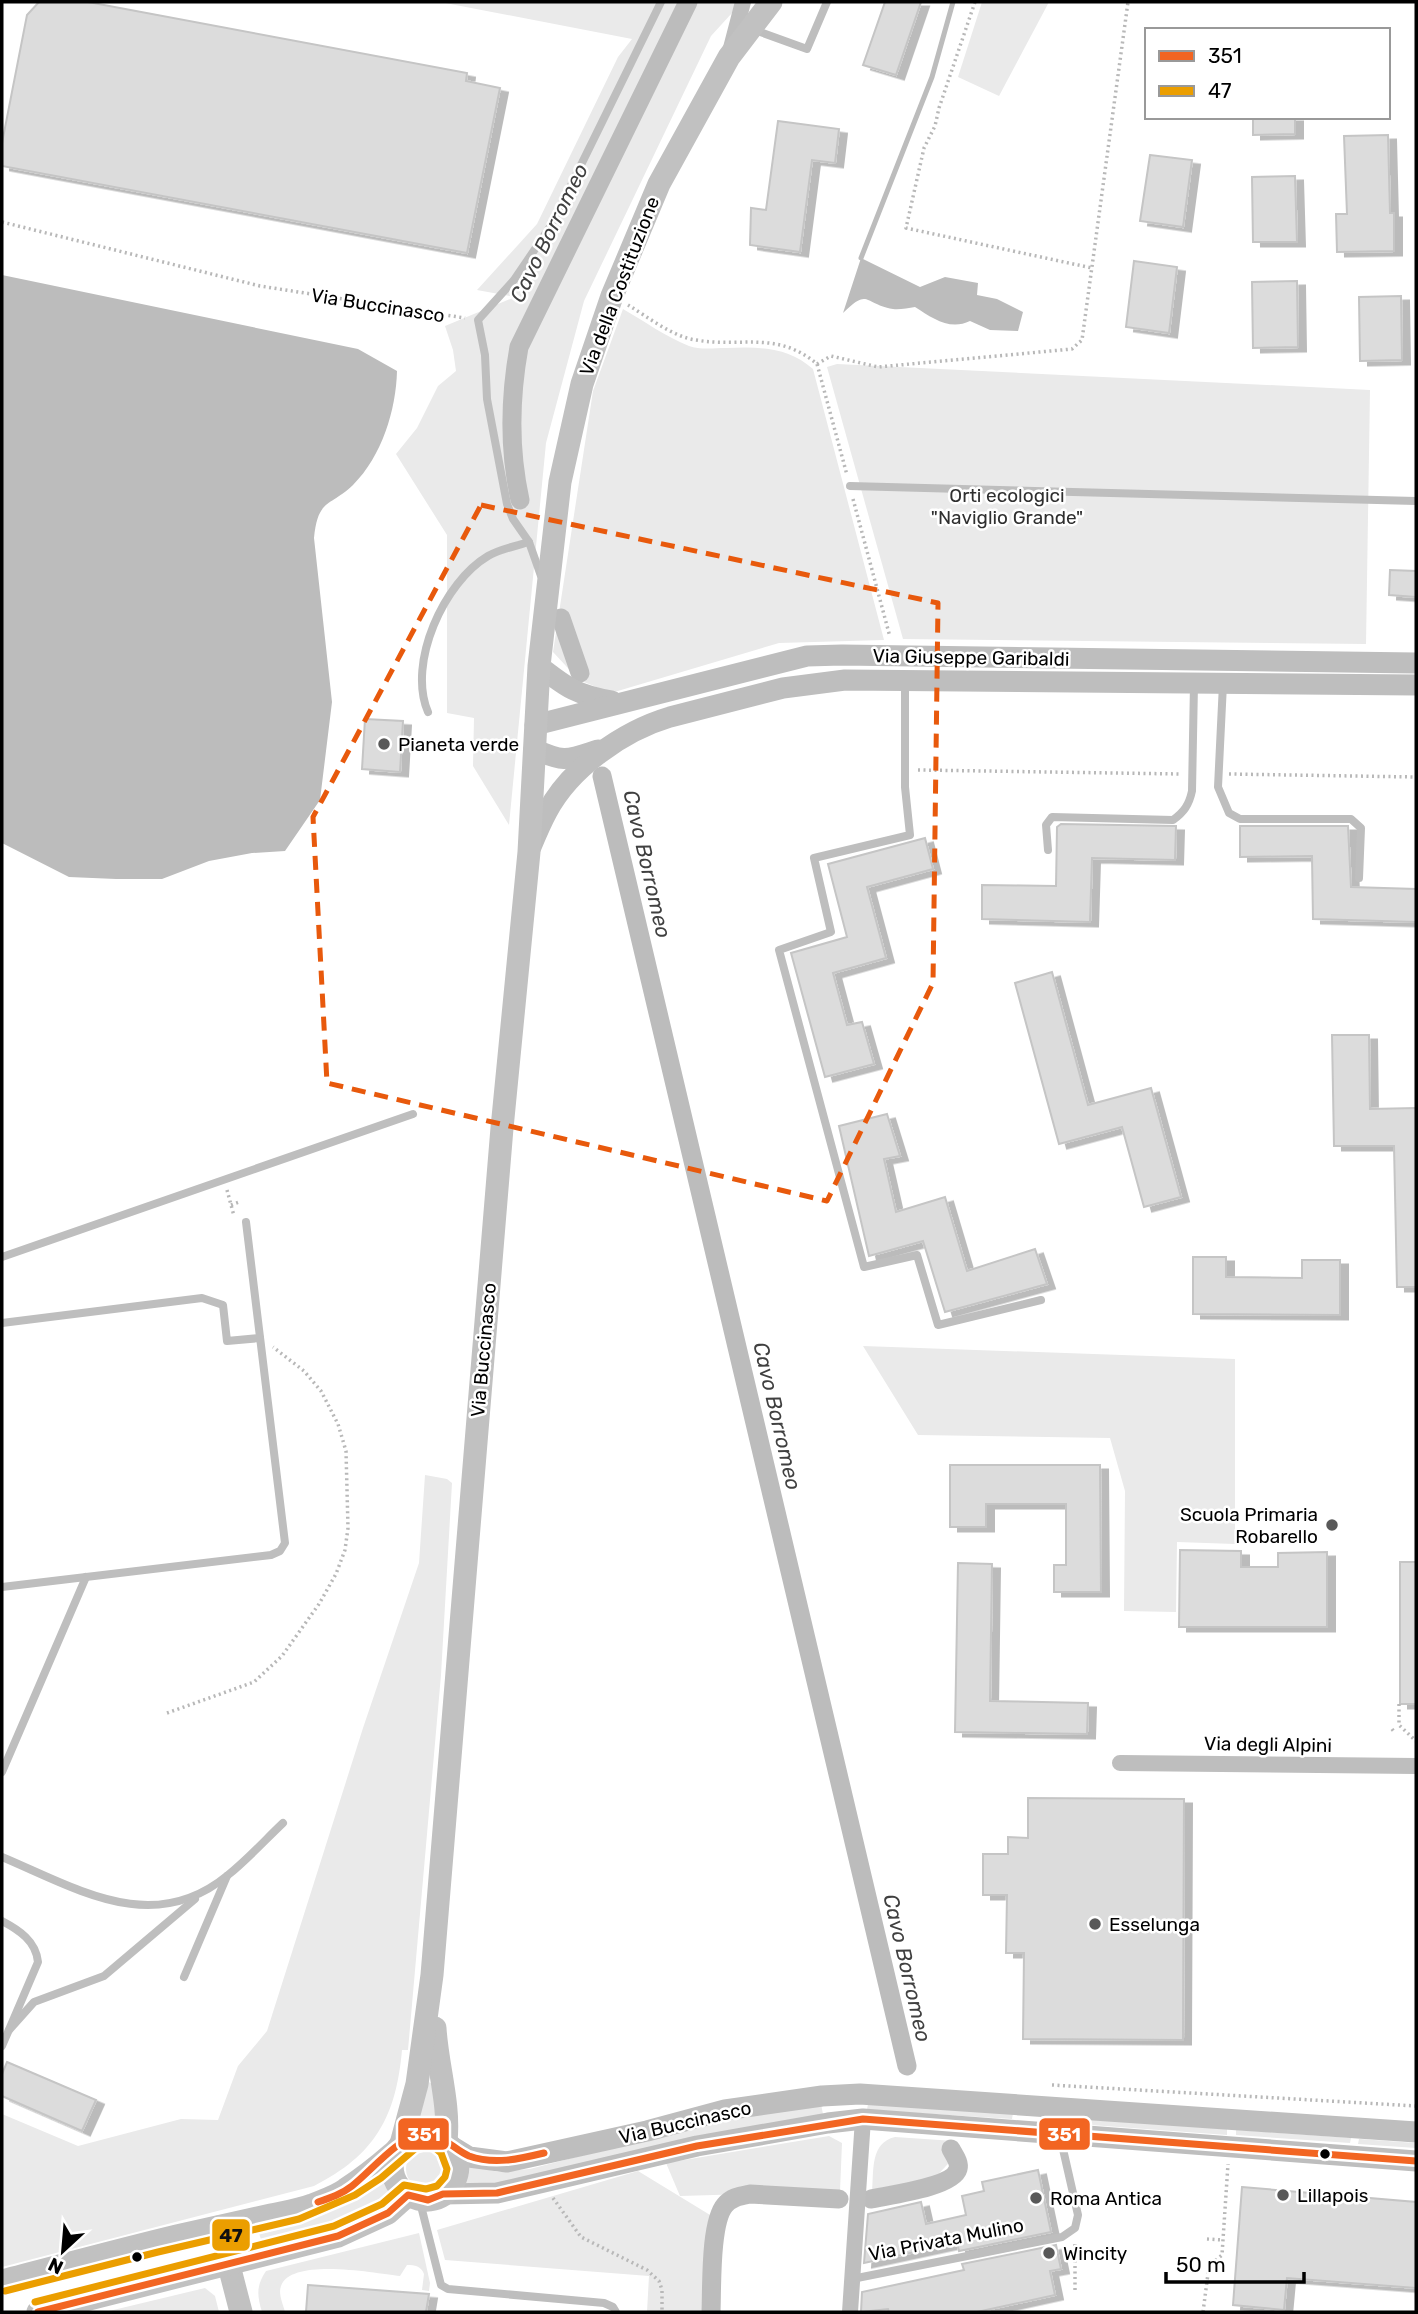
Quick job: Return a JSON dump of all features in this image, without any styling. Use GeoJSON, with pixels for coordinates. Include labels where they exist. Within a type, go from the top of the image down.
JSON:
{"type":"FeatureCollection","features":[{"type":"Feature","properties":{"kind":"main road","name":"Via della Costituzione"},"geometry":{"type":"LineString","coordinates":[[535,725],[539,666],[561,482],[582,384],[612,296],[659,184],[729,57],[771,2]]}},
{"type":"Feature","properties":{"kind":"main road","name":"Via Buccinasco"},"geometry":{"type":"LineString","coordinates":[[2,2281],[309,2206],[343,2192],[399,2147],[408,2139],[423,2134],[435,2136],[448,2144],[457,2158],[458,2171],[454,2182],[443,2194],[432,2199],[414,2197],[399,2187],[392,2172],[393,2160],[399,2147],[417,2084],[432,1975],[502,1128],[529,852],[535,725]]}},
{"type":"Feature","properties":{"kind":"main road","name":"Via Buccinasco"},"geometry":{"type":"LineString","coordinates":[[432,1975],[437,2056],[448,2144]]}},
{"type":"Feature","properties":{"kind":"main road","name":"Via Buccinasco"},"geometry":{"type":"LineString","coordinates":[[38,2312],[338,2236],[388,2213],[414,2197]]}},
{"type":"Feature","properties":{"kind":"main road"},"geometry":{"type":"LineString","coordinates":[[219,2227],[241,2312]]}},
{"type":"Feature","properties":{"kind":"street"},"geometry":{"type":"LineString","coordinates":[[729,57],[743,2]]}},
{"type":"Feature","properties":{"kind":"street","name":"Via Giuseppe Garibaldi"},"geometry":{"type":"LineString","coordinates":[[535,725],[807,656],[1416,663]]}},
{"type":"Feature","properties":{"kind":"street"},"geometry":{"type":"LineString","coordinates":[[539,666],[579,694],[621,703]]}},
{"type":"Feature","properties":{"kind":"street","name":"Via Giuseppe Garibaldi"},"geometry":{"type":"LineString","coordinates":[[608,747],[649,724],[783,688],[845,680],[1416,685]]}},
{"type":"Feature","properties":{"kind":"street"},"geometry":{"type":"LineString","coordinates":[[534,749],[554,758],[569,760],[608,747]]}},
{"type":"Feature","properties":{"kind":"street"},"geometry":{"type":"LineString","coordinates":[[529,852],[547,810],[567,783],[608,747]]}},
{"type":"Feature","properties":{"kind":"street","name":"Via degli Alpini"},"geometry":{"type":"LineString","coordinates":[[1120,1763],[1416,1766]]}},
{"type":"Feature","properties":{"kind":"street","name":"Via Buccinasco"},"geometry":{"type":"LineString","coordinates":[[448,2144],[470,2157],[507,2162],[725,2110],[822,2096],[860,2095],[925,2097],[1416,2132]]}},
{"type":"Feature","properties":{"kind":"street","name":"Via Buccinasco"},"geometry":{"type":"LineString","coordinates":[[443,2194],[497,2193],[697,2146],[863,2119],[1416,2161]]}},
{"type":"Feature","properties":{"kind":"street","name":"Via Privata Mulino"},"geometry":{"type":"LineString","coordinates":[[850,2312],[863,2119]]}},
{"type":"Feature","properties":{"kind":"lane"},"geometry":{"type":"LineString","coordinates":[[547,593],[529,542],[513,519],[507,503],[487,397],[485,355],[478,320],[514,280],[552,224],[661,2]]}},
{"type":"Feature","properties":{"kind":"lane"},"geometry":{"type":"LineString","coordinates":[[749,28],[785,47],[807,48],[827,2]]}},
{"type":"Feature","properties":{"kind":"lane"},"geometry":{"type":"LineString","coordinates":[[849,486],[1416,501]]}},
{"type":"Feature","properties":{"kind":"lane"},"geometry":{"type":"LineString","coordinates":[[428,712],[421,687],[422,662],[427,640],[436,620],[468,573],[489,556],[529,542]]}},
{"type":"Feature","properties":{"kind":"lane"},"geometry":{"type":"LineString","coordinates":[[905,681],[905,770],[910,835],[814,858],[831,932],[779,950],[864,1267],[918,1255],[938,1325],[1041,1300]]}},
{"type":"Feature","properties":{"kind":"lane"},"geometry":{"type":"LineString","coordinates":[[1048,850],[1046,825],[1052,817],[1173,820],[1183,812],[1189,804],[1192,791],[1194,684]]}},
{"type":"Feature","properties":{"kind":"lane"},"geometry":{"type":"LineString","coordinates":[[1223,684],[1218,787],[1229,813],[1240,819],[1351,819],[1361,828],[1359,878]]}},
{"type":"Feature","properties":{"kind":"lane"},"geometry":{"type":"LineString","coordinates":[[2,1257],[413,1114]]}},
{"type":"Feature","properties":{"kind":"lane"},"geometry":{"type":"LineString","coordinates":[[2,1587],[271,1555],[283,1549],[285,1543],[247,1222]]}},
{"type":"Feature","properties":{"kind":"lane"},"geometry":{"type":"LineString","coordinates":[[2,1323],[202,1298],[223,1305],[227,1341],[260,1338]]}},
{"type":"Feature","properties":{"kind":"lane"},"geometry":{"type":"LineString","coordinates":[[2,1772],[5,1755],[86,1577]]}},
{"type":"Feature","properties":{"kind":"lane"},"geometry":{"type":"LineString","coordinates":[[2,1857],[93,1895],[138,1905],[161,1906],[187,1899],[227,1876],[283,1823]]}},
{"type":"Feature","properties":{"kind":"lane"},"geometry":{"type":"LineString","coordinates":[[184,1977],[227,1876]]}},
{"type":"Feature","properties":{"kind":"lane"},"geometry":{"type":"LineString","coordinates":[[9,2030],[34,2002],[104,1976],[205,1890]]}},
{"type":"Feature","properties":{"kind":"lane"},"geometry":{"type":"LineString","coordinates":[[2,1921],[31,1941],[38,1954],[38,1962],[2,2046]]}},
{"type":"Feature","properties":{"kind":"lane"},"geometry":{"type":"LineString","coordinates":[[1060,2134],[1078,2215],[1075,2228]]}},
{"type":"Feature","properties":{"kind":"lane"},"geometry":{"type":"LineString","coordinates":[[414,2197],[441,2286],[448,2289],[604,2303],[613,2307],[616,2312]]}},
{"type":"Feature","properties":{"kind":"lane","name":"Via Privata Mulino"},"geometry":{"type":"LineString","coordinates":[[852,2279],[1062,2237],[1075,2228]]}},
{"type":"Feature","properties":{"kind":"path"},"geometry":{"type":"LineString","coordinates":[[975,2],[935,126],[924,148],[906,228],[1092,268]]}},
{"type":"Feature","properties":{"kind":"path"},"geometry":{"type":"LineString","coordinates":[[817,364],[831,356],[878,366],[1072,349],[1083,340],[1128,2]]}},
{"type":"Feature","properties":{"kind":"path","name":"Via Buccinasco"},"geometry":{"type":"LineString","coordinates":[[2,222],[260,286],[478,320]]}},
{"type":"Feature","properties":{"kind":"path"},"geometry":{"type":"LineString","coordinates":[[612,296],[673,331],[695,340],[746,340],[781,345],[807,355],[817,364],[897,656]]}},
{"type":"Feature","properties":{"kind":"path"},"geometry":{"type":"LineString","coordinates":[[905,770],[1181,774]]}},
{"type":"Feature","properties":{"kind":"path"},"geometry":{"type":"LineString","coordinates":[[1222,774],[1416,777]]}},
{"type":"Feature","properties":{"kind":"path"},"geometry":{"type":"LineString","coordinates":[[225,1180],[237,1225],[247,1222]]}},
{"type":"Feature","properties":{"kind":"path"},"geometry":{"type":"LineString","coordinates":[[231,1205],[239,1202]]}},
{"type":"Feature","properties":{"kind":"path"},"geometry":{"type":"LineString","coordinates":[[1399,1704],[1399,1725],[1416,1741]]}},
{"type":"Feature","properties":{"kind":"path"},"geometry":{"type":"LineString","coordinates":[[1052,2085],[1416,2106]]}},
{"type":"Feature","properties":{"kind":"path"},"geometry":{"type":"LineString","coordinates":[[1203,2312],[1209,2266],[1222,2255],[1228,2161]]}},
{"type":"Feature","properties":{"kind":"path"},"geometry":{"type":"LineString","coordinates":[[552,2196],[581,2237],[647,2270],[659,2281],[662,2290],[662,2312]]}},
{"type":"Feature","properties":{"kind":"path"},"geometry":{"type":"LineString","coordinates":[[1075,2228],[1075,2293]]}},
{"type":"Feature","properties":{"kind":"path"},"geometry":{"type":"LineString","coordinates":[[1208,2239],[1223,2240]]}},
{"type":"Feature","properties":{"kind":"highlighted area"},"geometry":{"type":"Polygon","coordinates":[[[481,505],[938,603],[933,983],[827,1201],[327,1083],[313,817],[481,505]]]}},
{"type":"Feature","properties":{"kind":"green space"},"geometry":{"type":"Polygon","coordinates":[[[440,2],[742,2],[711,36],[584,301],[546,443],[509,825],[473,766],[474,718],[447,713],[447,535],[396,454],[417,428],[438,386],[456,371],[445,326],[515,297],[477,290],[537,224],[618,57],[632,39],[440,2]]]}},
{"type":"Feature","properties":{"kind":"green space"},"geometry":{"type":"Polygon","coordinates":[[[982,2],[1049,2],[999,96],[958,77],[982,2]]]}},
{"type":"Feature","properties":{"kind":"green space"},"geometry":{"type":"Polygon","coordinates":[[[623,309],[689,346],[772,350],[793,356],[813,369],[884,640],[779,643],[611,693],[579,680],[553,652],[593,391],[623,309]]]}},
{"type":"Feature","properties":{"kind":"green space","name":"Orti ecologici \"Naviglio Grande\""},"geometry":{"type":"Polygon","coordinates":[[[837,364],[1370,390],[1366,644],[903,639],[827,367],[837,364]]]}},
{"type":"Feature","properties":{"kind":"green space"},"geometry":{"type":"Polygon","coordinates":[[[863,1346],[1235,1359],[1235,1544],[1177,1542],[1176,1612],[1124,1611],[1125,1491],[1110,1438],[918,1435],[863,1346]]]}},
{"type":"Feature","properties":{"kind":"green space"},"geometry":{"type":"Polygon","coordinates":[[[425,1475],[447,1479],[452,1483],[441,1675],[408,2050],[402,2050],[394,2095],[379,2131],[353,2161],[314,2186],[2,2267],[2,2114],[78,2146],[181,2119],[218,2120],[238,2066],[267,2031],[363,1728],[419,1563],[425,1475]]]}},
{"type":"Feature","properties":{"kind":"green space"},"geometry":{"type":"Polygon","coordinates":[[[427,2081],[432,2084],[441,2124],[409,2130],[427,2081]]]}},
{"type":"Feature","properties":{"kind":"green space"},"geometry":{"type":"Polygon","coordinates":[[[821,2104],[823,2114],[703,2136],[495,2187],[466,2183],[469,2165],[498,2172],[530,2169],[699,2125],[821,2104]]]}},
{"type":"Feature","properties":{"kind":"green space"},"geometry":{"type":"Polygon","coordinates":[[[868,2104],[1013,2113],[1012,2119],[867,2110],[868,2104]]]}},
{"type":"Feature","properties":{"kind":"green space"},"geometry":{"type":"Polygon","coordinates":[[[1065,2118],[1227,2129],[1227,2135],[1064,2123],[1065,2118]]]}},
{"type":"Feature","properties":{"kind":"green space"},"geometry":{"type":"Polygon","coordinates":[[[1236,2130],[1351,2138],[1350,2143],[1236,2135],[1236,2130]]]}},
{"type":"Feature","properties":{"kind":"green space"},"geometry":{"type":"Polygon","coordinates":[[[829,2136],[842,2143],[840,2191],[680,2196],[666,2163],[829,2136]]]}},
{"type":"Feature","properties":{"kind":"green space"},"geometry":{"type":"Polygon","coordinates":[[[895,2137],[954,2141],[959,2152],[932,2181],[872,2191],[877,2151],[887,2140],[895,2137]]]}},
{"type":"Feature","properties":{"kind":"green space"},"geometry":{"type":"Polygon","coordinates":[[[1359,2139],[1416,2143],[1416,2148],[1358,2144],[1359,2139]]]}},
{"type":"Feature","properties":{"kind":"green space"},"geometry":{"type":"Polygon","coordinates":[[[426,2149],[434,2150],[440,2155],[445,2161],[445,2177],[440,2183],[434,2188],[426,2189],[418,2188],[412,2183],[407,2177],[406,2169],[407,2161],[412,2155],[418,2150],[426,2149]]]}},
{"type":"Feature","properties":{"kind":"green space"},"geometry":{"type":"Polygon","coordinates":[[[638,2171],[715,2218],[707,2312],[647,2312],[649,2276],[445,2260],[437,2230],[638,2171]]]}},
{"type":"Feature","properties":{"kind":"green space"},"geometry":{"type":"Polygon","coordinates":[[[380,2176],[395,2202],[371,2217],[263,2246],[258,2230],[288,2222],[380,2176]]]}},
{"type":"Feature","properties":{"kind":"green space"},"geometry":{"type":"Polygon","coordinates":[[[419,2233],[430,2283],[429,2291],[422,2290],[424,2274],[415,2266],[407,2265],[400,2276],[354,2270],[316,2269],[288,2277],[281,2286],[280,2296],[285,2312],[262,2312],[258,2291],[266,2271],[419,2233]]]}},
{"type":"Feature","properties":{"kind":"green space"},"geometry":{"type":"Polygon","coordinates":[[[205,2288],[215,2296],[219,2312],[105,2312],[205,2288]]]}},
{"type":"Feature","properties":{"kind":"shaded area"},"geometry":{"type":"Polygon","coordinates":[[[861,258],[920,287],[945,277],[978,283],[977,295],[997,299],[1023,312],[1018,331],[990,330],[970,321],[948,324],[915,307],[893,309],[867,299],[851,305],[843,313],[861,258]]]}},
{"type":"Feature","properties":{"kind":"shaded area"},"geometry":{"type":"Polygon","coordinates":[[[2,275],[358,349],[397,371],[394,401],[386,432],[372,460],[353,485],[322,509],[316,525],[314,538],[332,702],[320,800],[285,851],[252,853],[209,861],[162,879],[116,879],[69,877],[2,843],[2,275]]]}},
{"type":"Feature","properties":{"kind":"building"},"geometry":{"type":"Polygon","coordinates":[[[39,2],[88,2],[467,73],[466,81],[500,88],[467,253],[2,166],[2,143],[27,15],[39,2]]]}},
{"type":"Feature","properties":{"kind":"building"},"geometry":{"type":"Polygon","coordinates":[[[885,2],[921,2],[896,75],[863,65],[885,2]]]}},
{"type":"Feature","properties":{"kind":"building"},"geometry":{"type":"Polygon","coordinates":[[[1253,119],[1295,119],[1295,134],[1253,135],[1253,119]]]}},
{"type":"Feature","properties":{"kind":"building"},"geometry":{"type":"Polygon","coordinates":[[[778,121],[839,129],[835,163],[812,160],[800,252],[750,245],[751,208],[766,210],[778,121]]]}},
{"type":"Feature","properties":{"kind":"building"},"geometry":{"type":"Polygon","coordinates":[[[1388,135],[1394,251],[1337,252],[1336,214],[1347,214],[1344,136],[1388,135]]]}},
{"type":"Feature","properties":{"kind":"building"},"geometry":{"type":"Polygon","coordinates":[[[1150,155],[1192,160],[1183,227],[1140,221],[1150,155]]]}},
{"type":"Feature","properties":{"kind":"building"},"geometry":{"type":"Polygon","coordinates":[[[1295,176],[1297,242],[1253,242],[1252,177],[1295,176]]]}},
{"type":"Feature","properties":{"kind":"building"},"geometry":{"type":"Polygon","coordinates":[[[1134,261],[1177,267],[1169,333],[1126,327],[1134,261]]]}},
{"type":"Feature","properties":{"kind":"building"},"geometry":{"type":"Polygon","coordinates":[[[1297,281],[1298,347],[1253,348],[1252,282],[1297,281]]]}},
{"type":"Feature","properties":{"kind":"building"},"geometry":{"type":"Polygon","coordinates":[[[1401,296],[1402,360],[1360,361],[1359,297],[1401,296]]]}},
{"type":"Feature","properties":{"kind":"building"},"geometry":{"type":"Polygon","coordinates":[[[1390,570],[1416,571],[1416,597],[1389,595],[1390,570]]]}},
{"type":"Feature","properties":{"kind":"building"},"geometry":{"type":"Polygon","coordinates":[[[365,719],[403,721],[400,772],[362,769],[365,719]]]}},
{"type":"Feature","properties":{"kind":"building"},"geometry":{"type":"Polygon","coordinates":[[[1061,824],[1176,826],[1175,860],[1092,858],[1090,922],[982,919],[982,885],[1056,886],[1057,827],[1061,824]]]}},
{"type":"Feature","properties":{"kind":"building"},"geometry":{"type":"Polygon","coordinates":[[[1240,826],[1348,826],[1351,887],[1416,889],[1416,922],[1313,919],[1312,856],[1240,857],[1240,826]]]}},
{"type":"Feature","properties":{"kind":"building"},"geometry":{"type":"Polygon","coordinates":[[[925,838],[933,869],[867,887],[886,958],[833,973],[847,1025],[862,1022],[874,1064],[825,1077],[791,953],[847,937],[828,864],[925,838]]]}},
{"type":"Feature","properties":{"kind":"building"},"geometry":{"type":"Polygon","coordinates":[[[1052,972],[1088,1105],[1151,1088],[1181,1197],[1144,1207],[1122,1127],[1059,1144],[1015,983],[1052,972]]]}},
{"type":"Feature","properties":{"kind":"building"},"geometry":{"type":"Polygon","coordinates":[[[1332,1035],[1369,1035],[1370,1109],[1416,1108],[1416,1287],[1397,1287],[1394,1146],[1334,1146],[1332,1035]]]}},
{"type":"Feature","properties":{"kind":"building"},"geometry":{"type":"Polygon","coordinates":[[[887,1114],[900,1156],[884,1159],[896,1212],[945,1197],[967,1271],[1035,1249],[1047,1284],[945,1312],[923,1241],[869,1256],[839,1126],[887,1114]]]}},
{"type":"Feature","properties":{"kind":"building"},"geometry":{"type":"Polygon","coordinates":[[[1193,1257],[1226,1257],[1226,1277],[1302,1278],[1302,1260],[1340,1260],[1340,1315],[1193,1314],[1193,1257]]]}},
{"type":"Feature","properties":{"kind":"building"},"geometry":{"type":"Polygon","coordinates":[[[950,1465],[1100,1465],[1101,1592],[1054,1592],[1054,1565],[1066,1565],[1066,1504],[986,1504],[986,1527],[950,1527],[950,1465]]]}},
{"type":"Feature","properties":{"kind":"building"},"geometry":{"type":"Polygon","coordinates":[[[1180,1550],[1241,1551],[1241,1567],[1278,1567],[1278,1553],[1327,1552],[1327,1627],[1179,1627],[1180,1550]]]}},
{"type":"Feature","properties":{"kind":"building"},"geometry":{"type":"Polygon","coordinates":[[[1400,1562],[1416,1562],[1416,1704],[1400,1704],[1400,1562]]]}},
{"type":"Feature","properties":{"kind":"building"},"geometry":{"type":"Polygon","coordinates":[[[958,1563],[992,1564],[990,1701],[1088,1703],[1087,1734],[955,1732],[958,1563]]]}},
{"type":"Feature","properties":{"kind":"building","name":"Esselunga"},"geometry":{"type":"Polygon","coordinates":[[[1028,1798],[1184,1799],[1183,2040],[1023,2039],[1024,1953],[1006,1953],[1007,1895],[983,1895],[983,1854],[1008,1854],[1008,1837],[1028,1838],[1028,1798]]]}},
{"type":"Feature","properties":{"kind":"building"},"geometry":{"type":"Polygon","coordinates":[[[7,2062],[96,2100],[82,2131],[2,2096],[2,2074],[7,2062]]]}},
{"type":"Feature","properties":{"kind":"building"},"geometry":{"type":"Polygon","coordinates":[[[1038,2170],[1051,2232],[959,2251],[957,2243],[864,2263],[868,2214],[921,2202],[926,2224],[966,2215],[962,2196],[984,2191],[982,2182],[1038,2170]]]}},
{"type":"Feature","properties":{"kind":"building"},"geometry":{"type":"Polygon","coordinates":[[[1242,2187],[1416,2202],[1416,2288],[1287,2278],[1284,2310],[1233,2305],[1242,2187]]]}},
{"type":"Feature","properties":{"kind":"building"},"geometry":{"type":"Polygon","coordinates":[[[1056,2245],[1061,2269],[1050,2271],[1055,2295],[977,2312],[889,2312],[888,2309],[861,2312],[862,2292],[964,2270],[962,2264],[1056,2245]]]}},
{"type":"Feature","properties":{"kind":"building"},"geometry":{"type":"Polygon","coordinates":[[[308,2285],[429,2294],[426,2312],[306,2312],[308,2285]]]}},
{"type":"Feature","properties":{"kind":"waterway","name":"Cavo Borromeo"},"geometry":{"type":"LineString","coordinates":[[520,500],[512,424],[519,347],[688,2]]}},
{"type":"Feature","properties":{"kind":"waterway"},"geometry":{"type":"LineString","coordinates":[[861,258],[932,77],[953,2]]}},
{"type":"Feature","properties":{"kind":"waterway","name":"Cavo Borromeo"},"geometry":{"type":"LineString","coordinates":[[561,618],[580,673]]}},
{"type":"Feature","properties":{"kind":"waterway","name":"Cavo Borromeo"},"geometry":{"type":"LineString","coordinates":[[602,776],[907,2066]]}},
{"type":"Feature","properties":{"kind":"waterway","name":"Cavo Borromeo"},"geometry":{"type":"LineString","coordinates":[[871,2199],[945,2181],[958,2169],[951,2149]]}},
{"type":"Feature","properties":{"kind":"waterway","name":"Cavo Borromeo"},"geometry":{"type":"LineString","coordinates":[[711,2312],[714,2240],[720,2213],[728,2202],[750,2194],[839,2199]]}},
{"type":"Feature","properties":{"kind":"transit line","name":"351"},"geometry":{"type":"LineString","coordinates":[[38,2312],[338,2236],[388,2213],[408,2195],[428,2200],[443,2194],[497,2193],[697,2146],[863,2119],[1416,2161]]}},
{"type":"Feature","properties":{"kind":"transit line","name":"351"},"geometry":{"type":"LineString","coordinates":[[318,2202],[348,2189],[403,2141],[421,2134],[441,2138],[463,2153],[478,2159],[497,2161],[544,2153]]}},
{"type":"Feature","properties":{"kind":"transit line","name":"47"},"geometry":{"type":"LineString","coordinates":[[5,2291],[299,2219],[355,2195],[381,2178],[416,2148],[426,2145],[441,2153],[447,2169],[445,2177],[437,2186],[426,2189],[404,2185],[382,2204],[334,2226],[35,2302]]}},
{"type":"Feature","properties":{"kind":"place","name":"Pianeta verde"},"geometry":{"type":"Point","coordinates":[384,744]}},
{"type":"Feature","properties":{"kind":"place","name":"Scuola Primaria Robarello"},"geometry":{"type":"Point","coordinates":[1332,1525]}},
{"type":"Feature","properties":{"kind":"place","name":"Esselunga"},"geometry":{"type":"Point","coordinates":[1095,1924]}},
{"type":"Feature","properties":{"kind":"place","name":"Lillapois"},"geometry":{"type":"Point","coordinates":[1283,2195]}},
{"type":"Feature","properties":{"kind":"place","name":"Roma Antica"},"geometry":{"type":"Point","coordinates":[1036,2198]}},
{"type":"Feature","properties":{"kind":"place","name":"Wincity"},"geometry":{"type":"Point","coordinates":[1049,2253]}}]}
